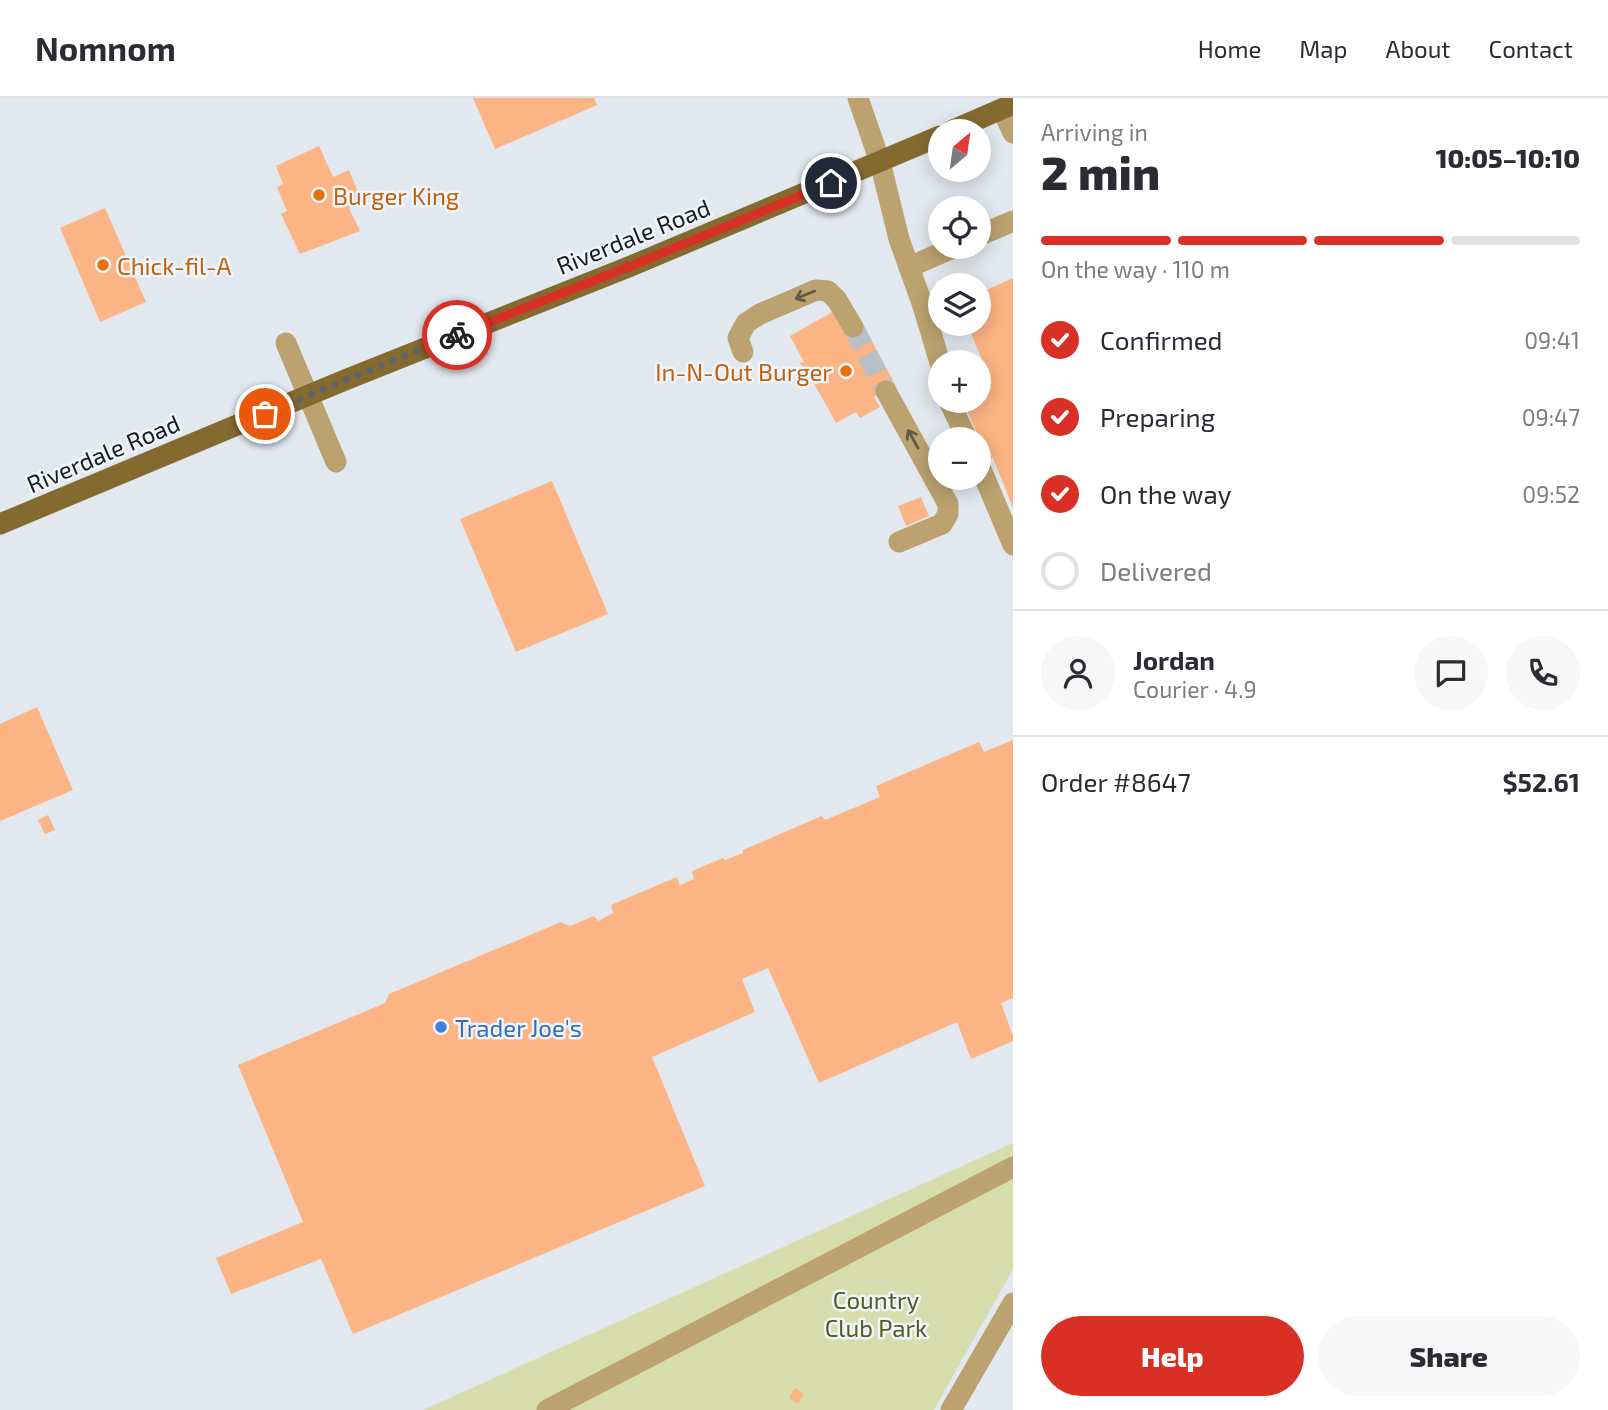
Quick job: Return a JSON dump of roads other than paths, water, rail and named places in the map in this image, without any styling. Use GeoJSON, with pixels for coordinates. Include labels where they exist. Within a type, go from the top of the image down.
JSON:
{"type":"FeatureCollection","features":[{"type":"Feature","properties":{"kind":"main road"},"geometry":{"type":"LineString","coordinates":[[979,119],[1007,107]]}},
{"type":"Feature","properties":{"kind":"main road","name":"Riverdale Road"},"geometry":{"type":"LineString","coordinates":[[0,524],[345,380],[631,266],[928,141]]}},
{"type":"Feature","properties":{"kind":"street"},"geometry":{"type":"LineString","coordinates":[[858,98],[880,162],[895,227],[936,350]]}},
{"type":"Feature","properties":{"kind":"street"},"geometry":{"type":"LineString","coordinates":[[1007,107],[1013,133]]}},
{"type":"Feature","properties":{"kind":"street"},"geometry":{"type":"LineString","coordinates":[[991,230],[1013,220]]}},
{"type":"Feature","properties":{"kind":"street"},"geometry":{"type":"LineString","coordinates":[[909,267],[928,259]]}},
{"type":"Feature","properties":{"kind":"street"},"geometry":{"type":"LineString","coordinates":[[743,352],[738,338],[746,323],[760,314],[816,290],[828,291],[837,300],[853,327]]}},
{"type":"Feature","properties":{"kind":"street"},"geometry":{"type":"LineString","coordinates":[[286,343],[336,462]]}},
{"type":"Feature","properties":{"kind":"street"},"geometry":{"type":"LineString","coordinates":[[886,391],[948,503],[948,514],[942,524],[899,542]]}},
{"type":"Feature","properties":{"kind":"street"},"geometry":{"type":"LineString","coordinates":[[990,490],[1013,545]]}},
{"type":"Feature","properties":{"kind":"street"},"geometry":{"type":"LineString","coordinates":[[547,1410],[1013,1167]]}},
{"type":"Feature","properties":{"kind":"street"},"geometry":{"type":"LineString","coordinates":[[951,1410],[1013,1303]]}},
{"type":"Feature","properties":{"kind":"tunnel"},"geometry":{"type":"LineString","coordinates":[[853,327],[886,391]]}},
{"type":"Feature","properties":{"kind":"place","name":"Burger King"},"geometry":{"type":"Point","coordinates":[319,195]}},
{"type":"Feature","properties":{"kind":"place","name":"Chick-fil-A"},"geometry":{"type":"Point","coordinates":[103,265]}},
{"type":"Feature","properties":{"kind":"place","name":"In-N-Out Burger"},"geometry":{"type":"Point","coordinates":[846,371]}},
{"type":"Feature","properties":{"kind":"place","name":"Trader Joe's"},"geometry":{"type":"Point","coordinates":[441,1027]}},
{"type":"Feature","properties":{"kind":"park label","name":"Country Club Park"},"geometry":{"type":"Point","coordinates":[876,1313]}}]}
